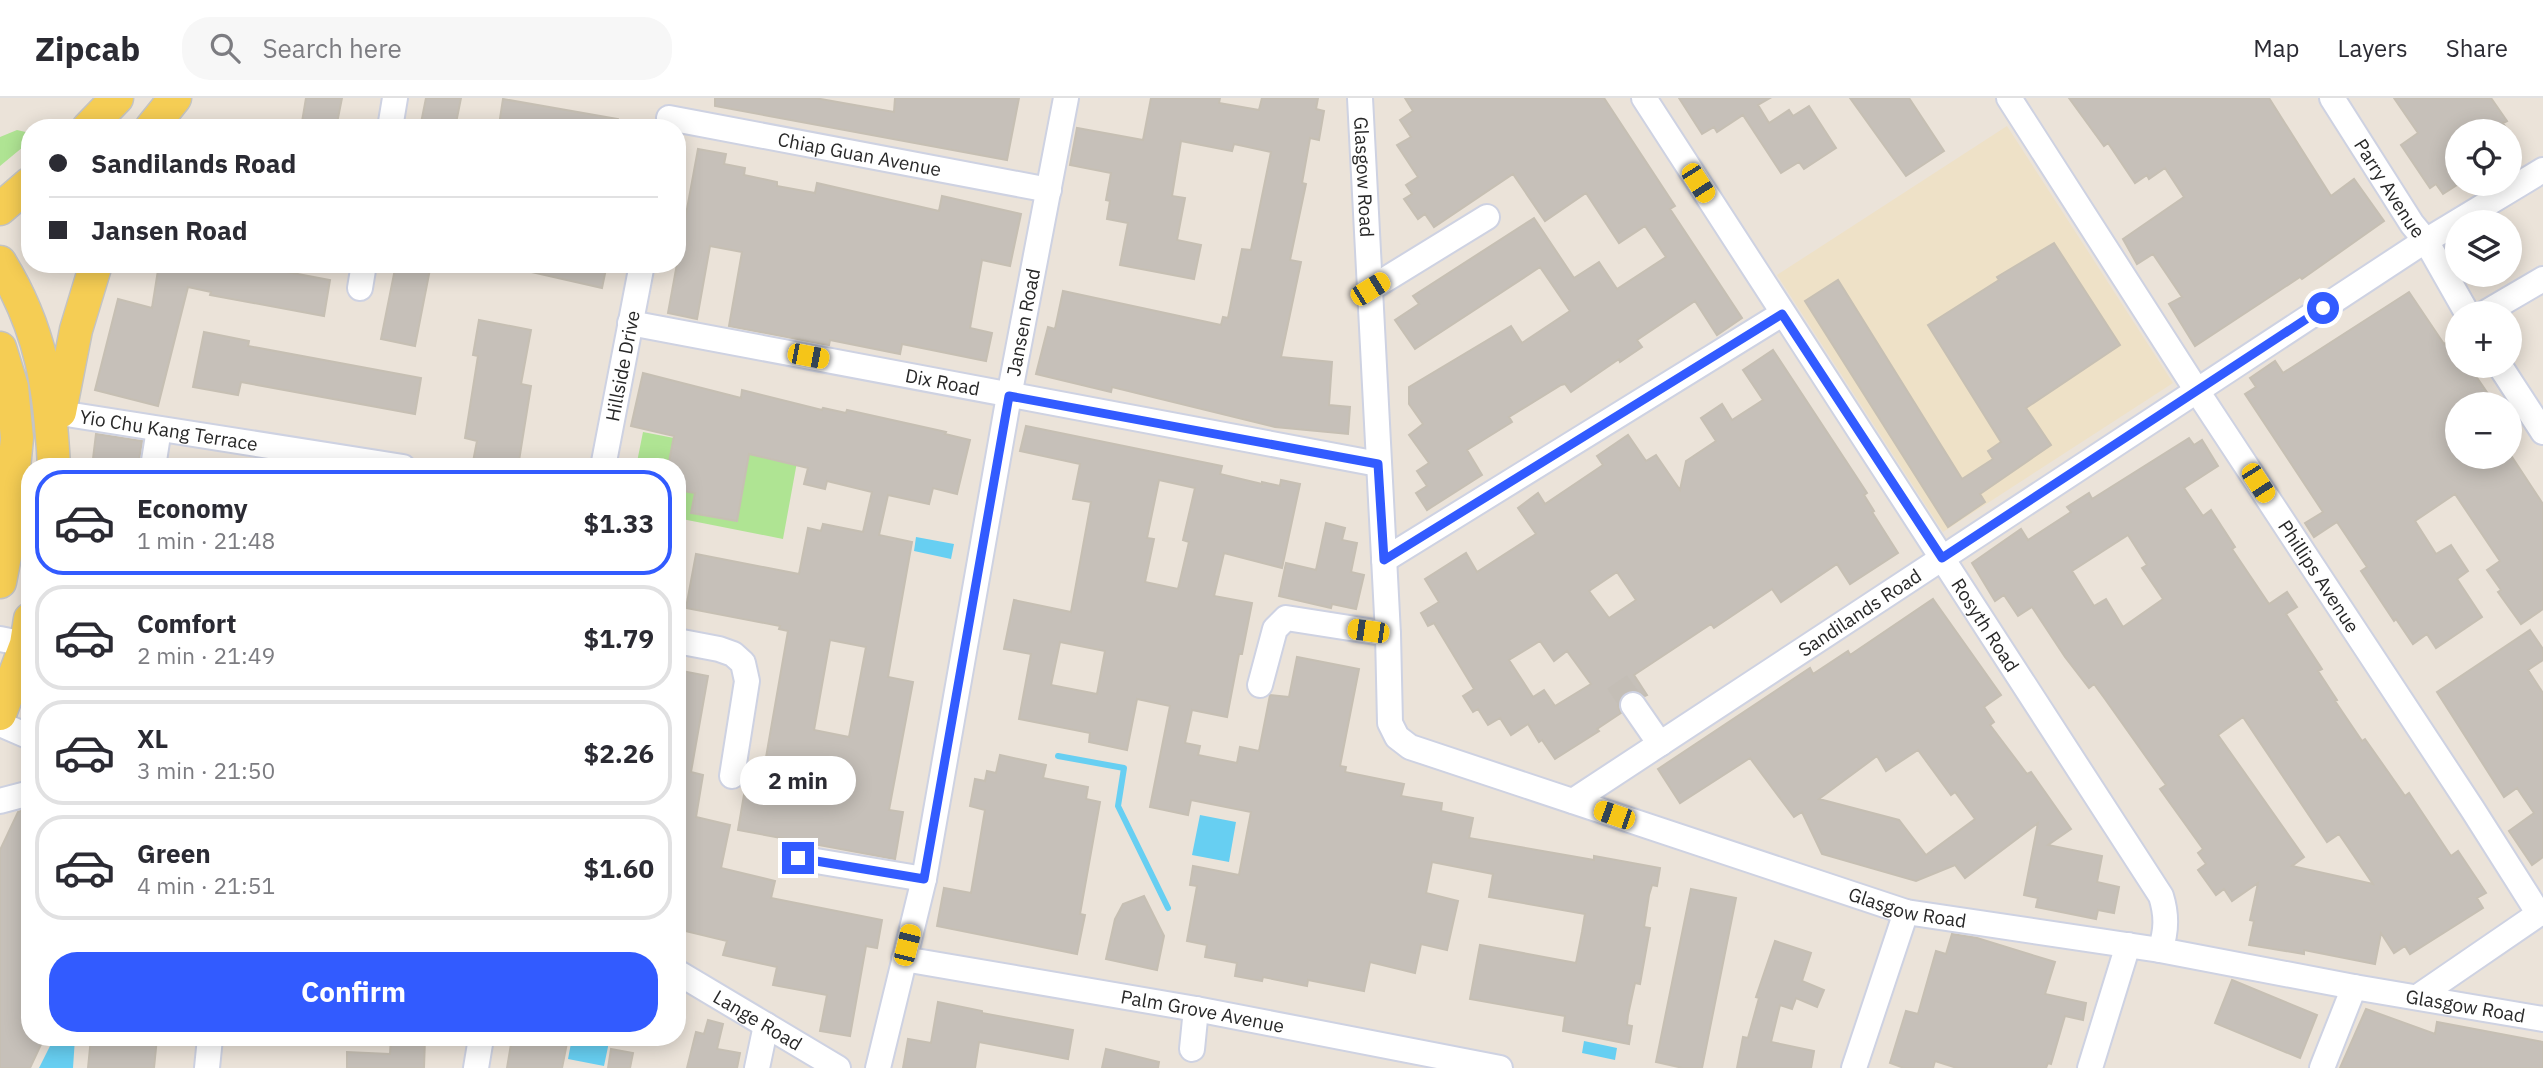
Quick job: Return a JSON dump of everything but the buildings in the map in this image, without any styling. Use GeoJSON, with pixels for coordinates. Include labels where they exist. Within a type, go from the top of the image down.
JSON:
{"type":"FeatureCollection","features":[{"type":"Feature","properties":{"kind":"main road"},"geometry":{"type":"LineString","coordinates":[[97,119],[117,98]]}},
{"type":"Feature","properties":{"kind":"main road"},"geometry":{"type":"LineString","coordinates":[[158,119],[176,98]]}},
{"type":"Feature","properties":{"kind":"main road"},"geometry":{"type":"LineString","coordinates":[[0,209],[21,191]]}},
{"type":"Feature","properties":{"kind":"main road"},"geometry":{"type":"LineString","coordinates":[[10,271],[29,314],[39,349],[50,400],[53,458]]}},
{"type":"Feature","properties":{"kind":"main road"},"geometry":{"type":"LineString","coordinates":[[55,458],[60,413],[76,330],[93,273]]}},
{"type":"Feature","properties":{"kind":"main road"},"geometry":{"type":"LineString","coordinates":[[0,348],[12,387],[16,412],[16,438],[7,444],[5,555],[0,582]]}},
{"type":"Feature","properties":{"kind":"main road"},"geometry":{"type":"LineString","coordinates":[[0,598],[21,604]]}},
{"type":"Feature","properties":{"kind":"main road"},"geometry":{"type":"LineString","coordinates":[[0,714],[21,636]]}},
{"type":"Feature","properties":{"kind":"street"},"geometry":{"type":"LineString","coordinates":[[392,119],[395,98]]}},
{"type":"Feature","properties":{"kind":"street","name":"Jansen Road"},"geometry":{"type":"LineString","coordinates":[[878,1068],[924,879],[1009,396],[1066,98]]}},
{"type":"Feature","properties":{"kind":"street","name":"Glasgow Road"},"geometry":{"type":"LineString","coordinates":[[1360,98],[1388,634],[1390,723],[1397,737],[1410,747],[1906,912],[2160,950],[2543,1019]]}},
{"type":"Feature","properties":{"kind":"street","name":"Rosyth Road"},"geometry":{"type":"LineString","coordinates":[[1644,98],[2161,896],[2166,911],[2165,934],[2160,950]]}},
{"type":"Feature","properties":{"kind":"street","name":"Phillips Avenue"},"geometry":{"type":"LineString","coordinates":[[2009,98],[2541,913],[2419,996]]}},
{"type":"Feature","properties":{"kind":"street","name":"Parry Avenue"},"geometry":{"type":"LineString","coordinates":[[2332,98],[2412,224],[2426,241],[2460,301]]}},
{"type":"Feature","properties":{"kind":"street","name":"Chiap Guan Avenue"},"geometry":{"type":"LineString","coordinates":[[670,115],[1049,190]]}},
{"type":"Feature","properties":{"kind":"street","name":"Sandilands Road"},"geometry":{"type":"LineString","coordinates":[[1573,801],[2426,241],[2543,170]]}},
{"type":"Feature","properties":{"kind":"street"},"geometry":{"type":"LineString","coordinates":[[1370,289],[1487,217]]}},
{"type":"Feature","properties":{"kind":"street","name":"Hillside Drive"},"geometry":{"type":"LineString","coordinates":[[605,458],[640,273]]}},
{"type":"Feature","properties":{"kind":"street"},"geometry":{"type":"LineString","coordinates":[[2505,301],[2543,279]]}},
{"type":"Feature","properties":{"kind":"street"},"geometry":{"type":"LineString","coordinates":[[1384,560],[1782,314]]}},
{"type":"Feature","properties":{"kind":"street","name":"Dix Road"},"geometry":{"type":"LineString","coordinates":[[630,323],[1378,464]]}},
{"type":"Feature","properties":{"kind":"street"},"geometry":{"type":"LineString","coordinates":[[2508,378],[2543,432]]}},
{"type":"Feature","properties":{"kind":"street","name":"Yio Chu Kang Terrace"},"geometry":{"type":"LineString","coordinates":[[60,413],[346,458]]}},
{"type":"Feature","properties":{"kind":"street"},"geometry":{"type":"LineString","coordinates":[[154,458],[159,429]]}},
{"type":"Feature","properties":{"kind":"street"},"geometry":{"type":"LineString","coordinates":[[1260,685],[1275,629],[1286,618],[1388,634]]}},
{"type":"Feature","properties":{"kind":"street"},"geometry":{"type":"LineString","coordinates":[[686,643],[719,649],[733,654],[743,663],[747,681],[732,776]]}},
{"type":"Feature","properties":{"kind":"street"},"geometry":{"type":"LineString","coordinates":[[1633,705],[1660,744]]}},
{"type":"Feature","properties":{"kind":"street"},"geometry":{"type":"LineString","coordinates":[[0,724],[21,733]]}},
{"type":"Feature","properties":{"kind":"street"},"geometry":{"type":"LineString","coordinates":[[0,801],[21,795]]}},
{"type":"Feature","properties":{"kind":"street"},"geometry":{"type":"LineString","coordinates":[[798,858],[924,879]]}},
{"type":"Feature","properties":{"kind":"street"},"geometry":{"type":"LineString","coordinates":[[1854,1068],[1906,912]]}},
{"type":"Feature","properties":{"kind":"street"},"geometry":{"type":"LineString","coordinates":[[2090,1068],[2128,945]]}},
{"type":"Feature","properties":{"kind":"street","name":"Palm Grove Avenue"},"geometry":{"type":"LineString","coordinates":[[904,959],[1196,1009],[1500,1068]]}},
{"type":"Feature","properties":{"kind":"street","name":"Lange Road"},"geometry":{"type":"LineString","coordinates":[[686,977],[838,1068]]}},
{"type":"Feature","properties":{"kind":"street"},"geometry":{"type":"LineString","coordinates":[[2322,1068],[2354,987]]}},
{"type":"Feature","properties":{"kind":"street"},"geometry":{"type":"LineString","coordinates":[[1192,1049],[1196,1009]]}},
{"type":"Feature","properties":{"kind":"street"},"geometry":{"type":"LineString","coordinates":[[757,1068],[766,1025]]}},
{"type":"Feature","properties":{"kind":"street"},"geometry":{"type":"LineString","coordinates":[[207,1068],[209,1046]]}},
{"type":"Feature","properties":{"kind":"street"},"geometry":{"type":"LineString","coordinates":[[476,1068],[480,1046]]}},
{"type":"Feature","properties":{"kind":"shaded area"},"geometry":{"type":"Polygon","coordinates":[[[2007,126],[2173,383],[1943,532],[1777,275],[2007,126]]]}},
{"type":"Feature","properties":{"kind":"green space"},"geometry":{"type":"Polygon","coordinates":[[[21,131],[21,149],[0,166],[0,137],[21,131]]]}},
{"type":"Feature","properties":{"kind":"green space"},"geometry":{"type":"Polygon","coordinates":[[[643,432],[797,462],[783,539],[686,520],[686,458],[638,458],[643,432]]]}},
{"type":"Feature","properties":{"kind":"water"},"geometry":{"type":"Polygon","coordinates":[[[916,537],[954,544],[951,559],[914,551],[916,537]]]}},
{"type":"Feature","properties":{"kind":"water"},"geometry":{"type":"Polygon","coordinates":[[[1200,815],[1236,822],[1229,862],[1192,855],[1200,815]]]}},
{"type":"Feature","properties":{"kind":"water"},"geometry":{"type":"Polygon","coordinates":[[[1584,1041],[1617,1048],[1615,1060],[1582,1053],[1584,1041]]]}},
{"type":"Feature","properties":{"kind":"water"},"geometry":{"type":"Polygon","coordinates":[[[50,1046],[74,1046],[73,1068],[39,1068],[50,1046]]]}},
{"type":"Feature","properties":{"kind":"water"},"geometry":{"type":"Polygon","coordinates":[[[570,1046],[608,1046],[604,1066],[568,1059],[570,1046]]]}},
{"type":"Feature","properties":{"kind":"waterway"},"geometry":{"type":"LineString","coordinates":[[1058,756],[1124,768],[1118,806],[1168,908]]}},
{"type":"Feature","properties":{"kind":"tunnel"},"geometry":{"type":"LineString","coordinates":[[1617,682],[1633,705]]}},
{"type":"Feature","properties":{"kind":"route"},"geometry":{"type":"LineString","coordinates":[[798,858],[924,879],[1009,396],[1378,464],[1384,560],[1782,314],[1942,558],[2323,308]]}}]}
